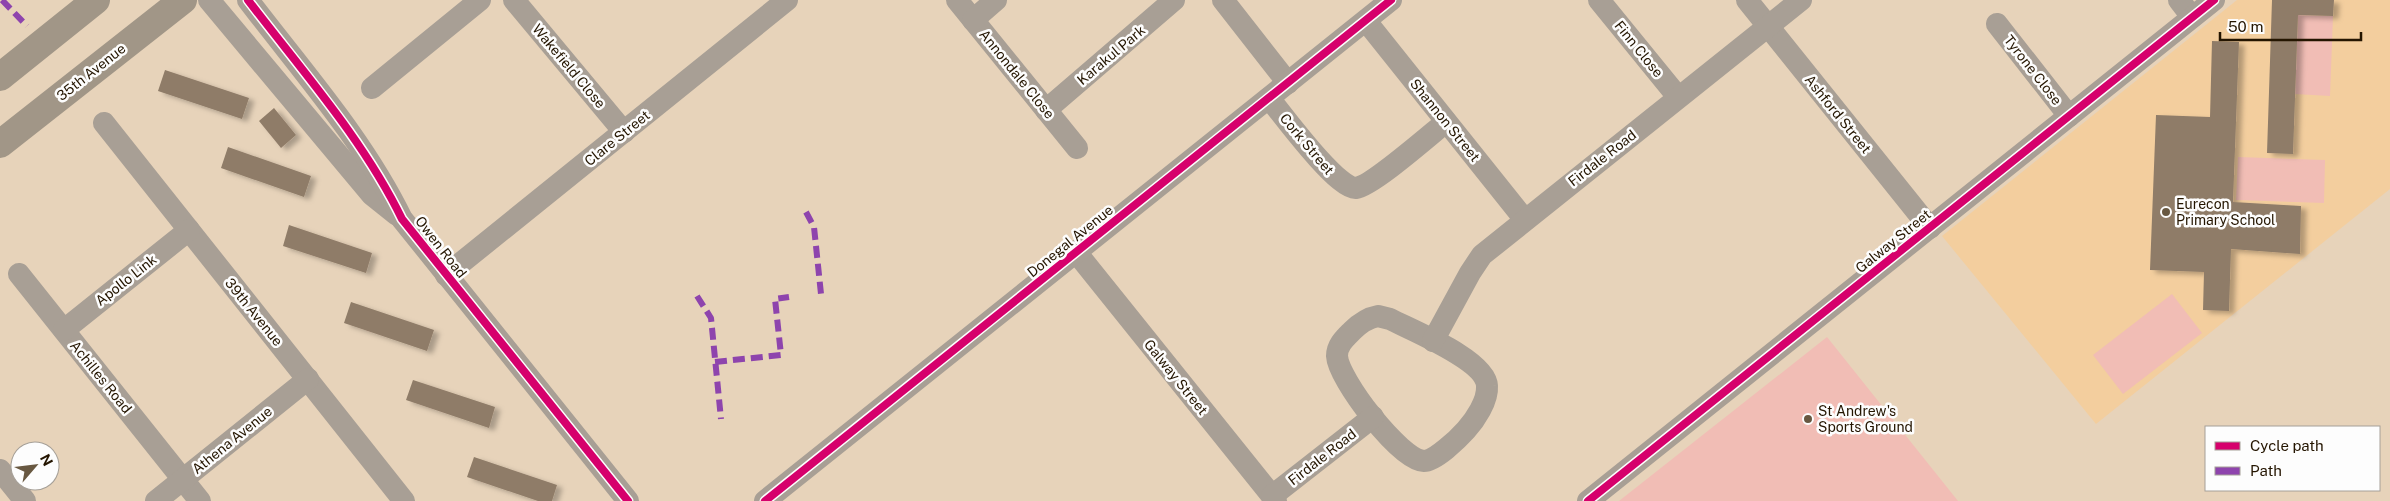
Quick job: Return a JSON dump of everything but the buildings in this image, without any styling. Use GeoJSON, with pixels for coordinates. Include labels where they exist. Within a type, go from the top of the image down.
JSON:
{"type":"FeatureCollection","features":[{"type":"Feature","properties":{"kind":"main road"},"geometry":{"type":"LineString","coordinates":[[0,77],[96,0]]}},
{"type":"Feature","properties":{"kind":"main road","name":"35th Avenue"},"geometry":{"type":"LineString","coordinates":[[0,144],[182,0]]}},
{"type":"Feature","properties":{"kind":"street","name":"Owen Road"},"geometry":{"type":"LineString","coordinates":[[209,0],[372,195],[402,219]]}},
{"type":"Feature","properties":{"kind":"street","name":"Owen Road"},"geometry":{"type":"LineString","coordinates":[[248,0],[362,149],[384,182],[402,219],[628,501]]}},
{"type":"Feature","properties":{"kind":"street"},"geometry":{"type":"LineString","coordinates":[[372,88],[480,0]]}},
{"type":"Feature","properties":{"kind":"street","name":"Wakefield Close"},"geometry":{"type":"LineString","coordinates":[[514,0],[624,132]]}},
{"type":"Feature","properties":{"kind":"street","name":"Clare Street"},"geometry":{"type":"LineString","coordinates":[[446,275],[787,0]]}},
{"type":"Feature","properties":{"kind":"street","name":"Annondale Close"},"geometry":{"type":"LineString","coordinates":[[957,0],[1077,148]]}},
{"type":"Feature","properties":{"kind":"street"},"geometry":{"type":"LineString","coordinates":[[973,20],[996,0]]}},
{"type":"Feature","properties":{"kind":"street","name":"Karakul Park"},"geometry":{"type":"LineString","coordinates":[[1046,110],[1174,0]]}},
{"type":"Feature","properties":{"kind":"street"},"geometry":{"type":"LineString","coordinates":[[1222,0],[1288,83]]}},
{"type":"Feature","properties":{"kind":"street","name":"Finn Close"},"geometry":{"type":"LineString","coordinates":[[1599,0],[1678,98]]}},
{"type":"Feature","properties":{"kind":"street","name":"Ashford Street"},"geometry":{"type":"LineString","coordinates":[[1747,0],[1930,228]]}},
{"type":"Feature","properties":{"kind":"street","name":"Firdale Road"},"geometry":{"type":"LineString","coordinates":[[1433,341],[1476,262],[1525,220],[1800,0]]}},
{"type":"Feature","properties":{"kind":"street","name":"Galway Street"},"geometry":{"type":"LineString","coordinates":[[1588,501],[2069,116],[2185,9],[2214,0]]}},
{"type":"Feature","properties":{"kind":"street","name":"Donegal Avenue"},"geometry":{"type":"LineString","coordinates":[[765,501],[1366,21],[1388,1]]}},
{"type":"Feature","properties":{"kind":"street","name":"Shannon Street"},"geometry":{"type":"LineString","coordinates":[[1366,21],[1525,220]]}},
{"type":"Feature","properties":{"kind":"street","name":"Tyrone Close"},"geometry":{"type":"LineString","coordinates":[[1997,24],[2069,116]]}},
{"type":"Feature","properties":{"kind":"street","name":"Cork Street"},"geometry":{"type":"LineString","coordinates":[[1270,98],[1334,176],[1347,186],[1355,188],[1370,181],[1446,122]]}},
{"type":"Feature","properties":{"kind":"street","name":"39th Avenue"},"geometry":{"type":"LineString","coordinates":[[104,123],[404,501]]}},
{"type":"Feature","properties":{"kind":"street","name":"Apollo Link"},"geometry":{"type":"LineString","coordinates":[[64,330],[189,230]]}},
{"type":"Feature","properties":{"kind":"street","name":"Galway Street"},"geometry":{"type":"LineString","coordinates":[[1076,252],[1274,498]]}},
{"type":"Feature","properties":{"kind":"street","name":"Achilles Road"},"geometry":{"type":"LineString","coordinates":[[19,274],[200,501]]}},
{"type":"Feature","properties":{"kind":"street"},"geometry":{"type":"LineString","coordinates":[[1378,316],[1390,319],[1433,341],[1470,361],[1484,376],[1487,386],[1480,407],[1466,430],[1442,451],[1431,459],[1424,461],[1411,457],[1403,451],[1373,418],[1338,366],[1337,354],[1343,340],[1365,320],[1378,316]]}},
{"type":"Feature","properties":{"kind":"street","name":"Athena Avenue"},"geometry":{"type":"LineString","coordinates":[[156,501],[308,380]]}},
{"type":"Feature","properties":{"kind":"street","name":"Firdale Road"},"geometry":{"type":"LineString","coordinates":[[1274,498],[1373,418]]}},
{"type":"Feature","properties":{"kind":"street"},"geometry":{"type":"LineString","coordinates":[[0,470],[24,501]]}},
{"type":"Feature","properties":{"kind":"shaded area","name":"Eurecon Primary School"},"geometry":{"type":"Polygon","coordinates":[[[2237,0],[2390,0],[2390,189],[2096,424],[1942,236],[2237,0]]]}},
{"type":"Feature","properties":{"kind":"shaded area"},"geometry":{"type":"Polygon","coordinates":[[[2298,15],[2333,16],[2330,96],[2295,94],[2298,15]]]}},
{"type":"Feature","properties":{"kind":"shaded area"},"geometry":{"type":"Polygon","coordinates":[[[2238,157],[2325,160],[2324,203],[2236,200],[2238,157]]]}},
{"type":"Feature","properties":{"kind":"shaded area"},"geometry":{"type":"Polygon","coordinates":[[[2172,294],[2202,333],[2123,394],[2093,355],[2172,294]]]}},
{"type":"Feature","properties":{"kind":"shaded area","name":"St Andrew's Sports Ground"},"geometry":{"type":"Polygon","coordinates":[[[1827,337],[1958,501],[1619,501],[1827,337]]]}},
{"type":"Feature","properties":{"kind":"marked path"},"geometry":{"type":"LineString","coordinates":[[2,0],[27,26]]}},
{"type":"Feature","properties":{"kind":"marked path"},"geometry":{"type":"LineString","coordinates":[[806,212],[814,227],[821,294]]}},
{"type":"Feature","properties":{"kind":"marked path"},"geometry":{"type":"LineString","coordinates":[[697,296],[711,318],[721,419]]}},
{"type":"Feature","properties":{"kind":"marked path"},"geometry":{"type":"LineString","coordinates":[[715,362],[781,355],[775,299],[789,297]]}},
{"type":"Feature","properties":{"kind":"cycle path"},"geometry":{"type":"LineString","coordinates":[[248,0],[350,133],[369,161],[402,219],[628,501]]}},
{"type":"Feature","properties":{"kind":"cycle path"},"geometry":{"type":"LineString","coordinates":[[765,501],[1391,0]]}},
{"type":"Feature","properties":{"kind":"cycle path"},"geometry":{"type":"LineString","coordinates":[[1588,501],[2214,0]]}},
{"type":"Feature","properties":{"kind":"place","name":"Eurecon Primary School"},"geometry":{"type":"Point","coordinates":[2166,212]}},
{"type":"Feature","properties":{"kind":"place","name":"St Andrew's Sports Ground"},"geometry":{"type":"Point","coordinates":[1808,419]}}]}
